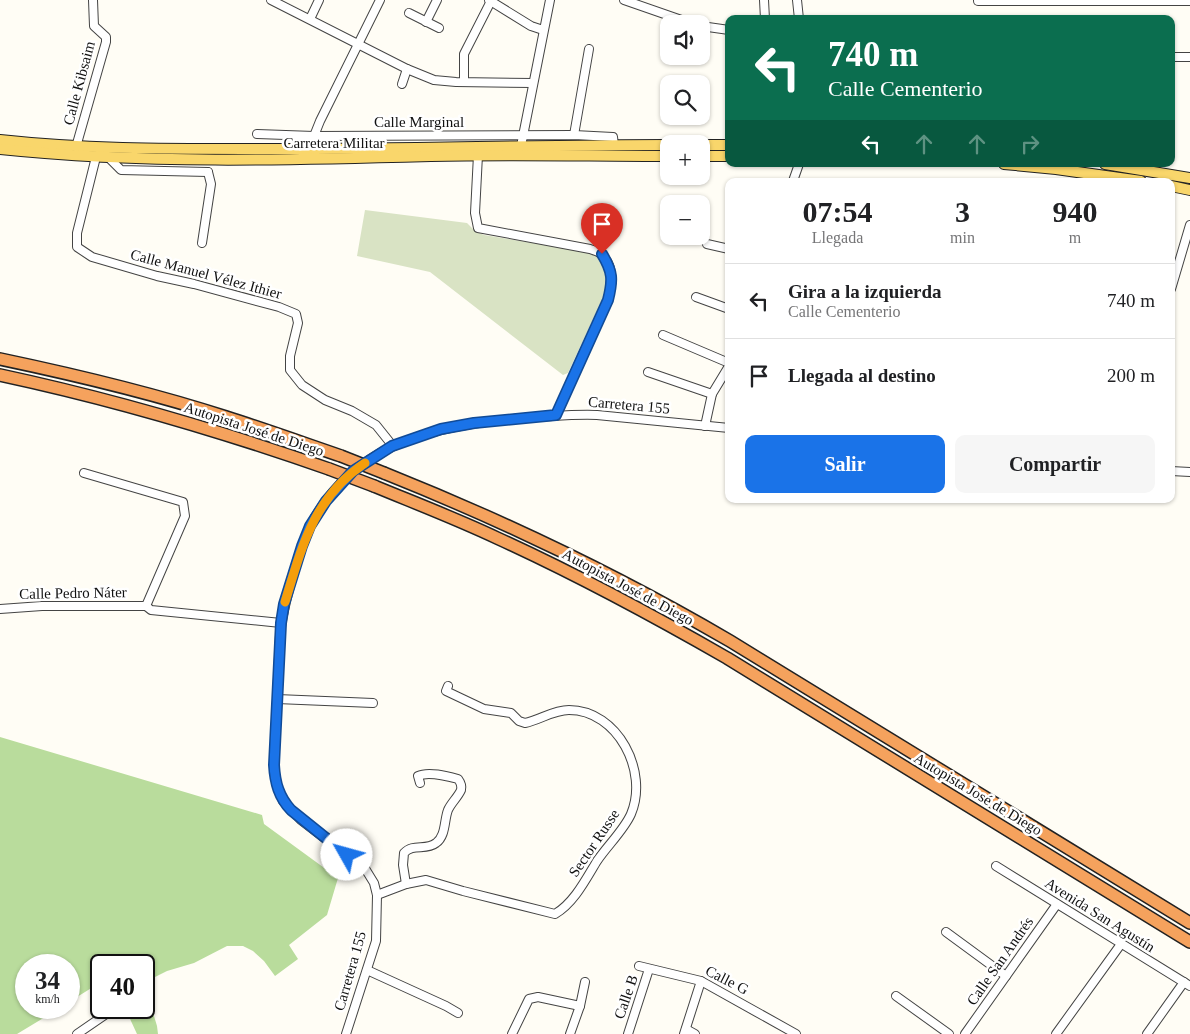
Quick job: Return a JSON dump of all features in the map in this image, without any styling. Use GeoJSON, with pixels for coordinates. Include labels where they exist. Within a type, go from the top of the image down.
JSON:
{"type":"FeatureCollection","features":[{"type":"Feature","properties":{"kind":"highway","name":"Autopista José de Diego"},"geometry":{"type":"LineString","coordinates":[[0,359],[58,371],[169,400],[224,416],[341,456],[507,525],[596,567],[730,641],[1190,923]]}},
{"type":"Feature","properties":{"kind":"highway","name":"Autopista José de Diego"},"geometry":{"type":"LineString","coordinates":[[0,375],[64,389],[220,432],[374,486],[496,537],[657,618],[727,658],[1190,942]]}},
{"type":"Feature","properties":{"kind":"main road","name":"Carretera Militar"},"geometry":{"type":"LineString","coordinates":[[0,140],[76,147],[313,154],[660,156]]}},
{"type":"Feature","properties":{"kind":"main road","name":"Carretera Militar"},"geometry":{"type":"LineString","coordinates":[[0,149],[96,157],[217,160],[313,154],[521,146],[660,145]]}},
{"type":"Feature","properties":{"kind":"main road"},"geometry":{"type":"LineString","coordinates":[[710,145],[725,145]]}},
{"type":"Feature","properties":{"kind":"main road"},"geometry":{"type":"LineString","coordinates":[[710,156],[725,156]]}},
{"type":"Feature","properties":{"kind":"main road"},"geometry":{"type":"LineString","coordinates":[[1035,167],[1120,178]]}},
{"type":"Feature","properties":{"kind":"main road"},"geometry":{"type":"LineString","coordinates":[[1123,167],[1190,178]]}},
{"type":"Feature","properties":{"kind":"main road"},"geometry":{"type":"LineString","coordinates":[[1175,187],[1190,190]]}},
{"type":"Feature","properties":{"kind":"street","name":"Calle Kibsaim"},"geometry":{"type":"LineString","coordinates":[[76,147],[106,42],[106,37],[94,26],[93,0]]}},
{"type":"Feature","properties":{"kind":"street"},"geometry":{"type":"LineString","coordinates":[[271,0],[407,69],[434,80],[533,83]]}},
{"type":"Feature","properties":{"kind":"street"},"geometry":{"type":"LineString","coordinates":[[310,19],[319,0]]}},
{"type":"Feature","properties":{"kind":"street"},"geometry":{"type":"LineString","coordinates":[[313,154],[314,136],[320,121],[380,0]]}},
{"type":"Feature","properties":{"kind":"street"},"geometry":{"type":"LineString","coordinates":[[426,22],[437,0]]}},
{"type":"Feature","properties":{"kind":"street"},"geometry":{"type":"LineString","coordinates":[[464,82],[464,54],[490,0],[531,26],[543,30]]}},
{"type":"Feature","properties":{"kind":"street"},"geometry":{"type":"LineString","coordinates":[[521,146],[550,0]]}},
{"type":"Feature","properties":{"kind":"street"},"geometry":{"type":"LineString","coordinates":[[624,0],[642,3],[671,15]]}},
{"type":"Feature","properties":{"kind":"street"},"geometry":{"type":"LineString","coordinates":[[764,0],[765,15]]}},
{"type":"Feature","properties":{"kind":"street"},"geometry":{"type":"LineString","coordinates":[[797,0],[799,15]]}},
{"type":"Feature","properties":{"kind":"street"},"geometry":{"type":"LineString","coordinates":[[978,1],[1190,1]]}},
{"type":"Feature","properties":{"kind":"street"},"geometry":{"type":"LineString","coordinates":[[409,13],[439,28]]}},
{"type":"Feature","properties":{"kind":"street"},"geometry":{"type":"LineString","coordinates":[[710,27],[725,29]]}},
{"type":"Feature","properties":{"kind":"street"},"geometry":{"type":"LineString","coordinates":[[574,135],[589,49]]}},
{"type":"Feature","properties":{"kind":"street"},"geometry":{"type":"LineString","coordinates":[[1175,57],[1190,57]]}},
{"type":"Feature","properties":{"kind":"street"},"geometry":{"type":"LineString","coordinates":[[402,84],[407,69]]}},
{"type":"Feature","properties":{"kind":"street","name":"Calle Marginal"},"geometry":{"type":"LineString","coordinates":[[257,134],[314,136],[574,135],[614,137],[614,145]]}},
{"type":"Feature","properties":{"kind":"street"},"geometry":{"type":"LineString","coordinates":[[478,156],[475,213],[478,228],[590,249],[602,254],[610,267],[612,282],[608,300],[556,415]]}},
{"type":"Feature","properties":{"kind":"street","name":"Calle Manuel Vélez Ithier"},"geometry":{"type":"LineString","coordinates":[[96,157],[77,233],[77,247],[92,257],[157,276],[279,307],[296,314],[298,323],[290,356],[290,370],[302,384],[325,400],[352,411],[376,425],[392,446]]}},
{"type":"Feature","properties":{"kind":"street"},"geometry":{"type":"LineString","coordinates":[[108,157],[121,170],[208,172]]}},
{"type":"Feature","properties":{"kind":"street"},"geometry":{"type":"LineString","coordinates":[[208,172],[217,160]]}},
{"type":"Feature","properties":{"kind":"street"},"geometry":{"type":"LineString","coordinates":[[202,243],[211,184],[208,172]]}},
{"type":"Feature","properties":{"kind":"street"},"geometry":{"type":"LineString","coordinates":[[1175,275],[1190,224]]}},
{"type":"Feature","properties":{"kind":"street"},"geometry":{"type":"LineString","coordinates":[[710,245],[725,248]]}},
{"type":"Feature","properties":{"kind":"street"},"geometry":{"type":"LineString","coordinates":[[696,297],[725,308]]}},
{"type":"Feature","properties":{"kind":"street"},"geometry":{"type":"LineString","coordinates":[[663,336],[725,362]]}},
{"type":"Feature","properties":{"kind":"street"},"geometry":{"type":"LineString","coordinates":[[705,426],[712,394],[725,371]]}},
{"type":"Feature","properties":{"kind":"street"},"geometry":{"type":"LineString","coordinates":[[648,372],[712,394]]}},
{"type":"Feature","properties":{"kind":"street","name":"Carretera 155"},"geometry":{"type":"LineString","coordinates":[[346,1034],[376,941],[377,895],[374,883],[366,870],[301,820],[283,802],[276,782],[274,765],[281,623],[284,604],[302,546],[316,516],[326,501],[353,471],[392,446],[456,425],[556,415],[597,415],[725,428]]}},
{"type":"Feature","properties":{"kind":"street"},"geometry":{"type":"LineString","coordinates":[[1175,471],[1189,470]]}},
{"type":"Feature","properties":{"kind":"street"},"geometry":{"type":"LineString","coordinates":[[84,473],[183,502],[185,516],[146,606]]}},
{"type":"Feature","properties":{"kind":"street","name":"Calle Pedro Náter"},"geometry":{"type":"LineString","coordinates":[[0,609],[42,606],[146,606],[151,610],[281,623]]}},
{"type":"Feature","properties":{"kind":"street","name":"Sector Russe"},"geometry":{"type":"LineString","coordinates":[[377,895],[406,884],[426,880],[555,914],[566,905],[631,814],[636,795],[636,777],[626,749],[614,730],[603,721],[588,714],[568,710],[550,714],[526,724],[508,712],[484,709],[466,701],[446,691],[448,686]]}},
{"type":"Feature","properties":{"kind":"street"},"geometry":{"type":"LineString","coordinates":[[277,699],[373,703]]}},
{"type":"Feature","properties":{"kind":"street"},"geometry":{"type":"LineString","coordinates":[[406,884],[403,865],[404,853],[410,848],[428,847],[439,841],[448,808],[462,787],[458,779],[431,774],[420,774],[418,776],[420,783]]}},
{"type":"Feature","properties":{"kind":"street","name":"Avenida San Agustín"},"geometry":{"type":"LineString","coordinates":[[996,866],[1187,984]]}},
{"type":"Feature","properties":{"kind":"street","name":"Calle San Andrés"},"geometry":{"type":"LineString","coordinates":[[965,1034],[1057,904]]}},
{"type":"Feature","properties":{"kind":"street"},"geometry":{"type":"LineString","coordinates":[[946,932],[1006,976]]}},
{"type":"Feature","properties":{"kind":"street"},"geometry":{"type":"LineString","coordinates":[[1056,1034],[1121,944]]}},
{"type":"Feature","properties":{"kind":"street","name":"Calle G"},"geometry":{"type":"LineString","coordinates":[[639,966],[701,980],[796,1034]]}},
{"type":"Feature","properties":{"kind":"street","name":"Calle B"},"geometry":{"type":"LineString","coordinates":[[628,1034],[649,969]]}},
{"type":"Feature","properties":{"kind":"street"},"geometry":{"type":"LineString","coordinates":[[367,970],[446,1006],[458,1014]]}},
{"type":"Feature","properties":{"kind":"street"},"geometry":{"type":"LineString","coordinates":[[695,1034],[685,1031],[701,980]]}},
{"type":"Feature","properties":{"kind":"street"},"geometry":{"type":"LineString","coordinates":[[570,1034],[580,1006],[585,982]]}},
{"type":"Feature","properties":{"kind":"street"},"geometry":{"type":"LineString","coordinates":[[1147,1034],[1187,984]]}},
{"type":"Feature","properties":{"kind":"street"},"geometry":{"type":"LineString","coordinates":[[896,996],[949,1034]]}},
{"type":"Feature","properties":{"kind":"street"},"geometry":{"type":"LineString","coordinates":[[512,1034],[529,999],[538,997],[580,1006]]}},
{"type":"Feature","properties":{"kind":"street"},"geometry":{"type":"LineString","coordinates":[[78,1034],[99,1019]]}},
{"type":"Feature","properties":{"kind":"green space"},"geometry":{"type":"Polygon","coordinates":[[[365,210],[467,223],[475,231],[484,235],[582,251],[590,253],[601,260],[607,276],[606,291],[568,373],[563,375],[430,272],[357,256],[365,210]]]}},
{"type":"Feature","properties":{"kind":"green space"},"geometry":{"type":"Polygon","coordinates":[[[0,737],[262,815],[264,824],[338,878],[327,915],[289,945],[298,959],[275,976],[264,961],[253,951],[243,946],[227,946],[194,963],[167,971],[155,977],[155,954],[90,954],[90,989],[80,995],[80,954],[15,954],[15,1019],[42,1019],[17,1034],[0,1034],[0,737]]]}},
{"type":"Feature","properties":{"kind":"green space"},"geometry":{"type":"Polygon","coordinates":[[[130,1019],[155,1019],[158,1034],[137,1034],[130,1019]]]}},
{"type":"Feature","properties":{"kind":"slow traffic"},"geometry":{"type":"LineString","coordinates":[[285,602],[310,526],[338,486],[353,471],[365,463]]}},
{"type":"Feature","properties":{"kind":"route"},"geometry":{"type":"LineString","coordinates":[[347,855],[301,820],[283,802],[278,792],[274,775],[281,623],[284,604],[307,533],[316,516],[338,486],[353,471],[392,446],[417,436],[456,425],[556,415],[608,300],[612,282],[610,267],[602,254]]}}]}
